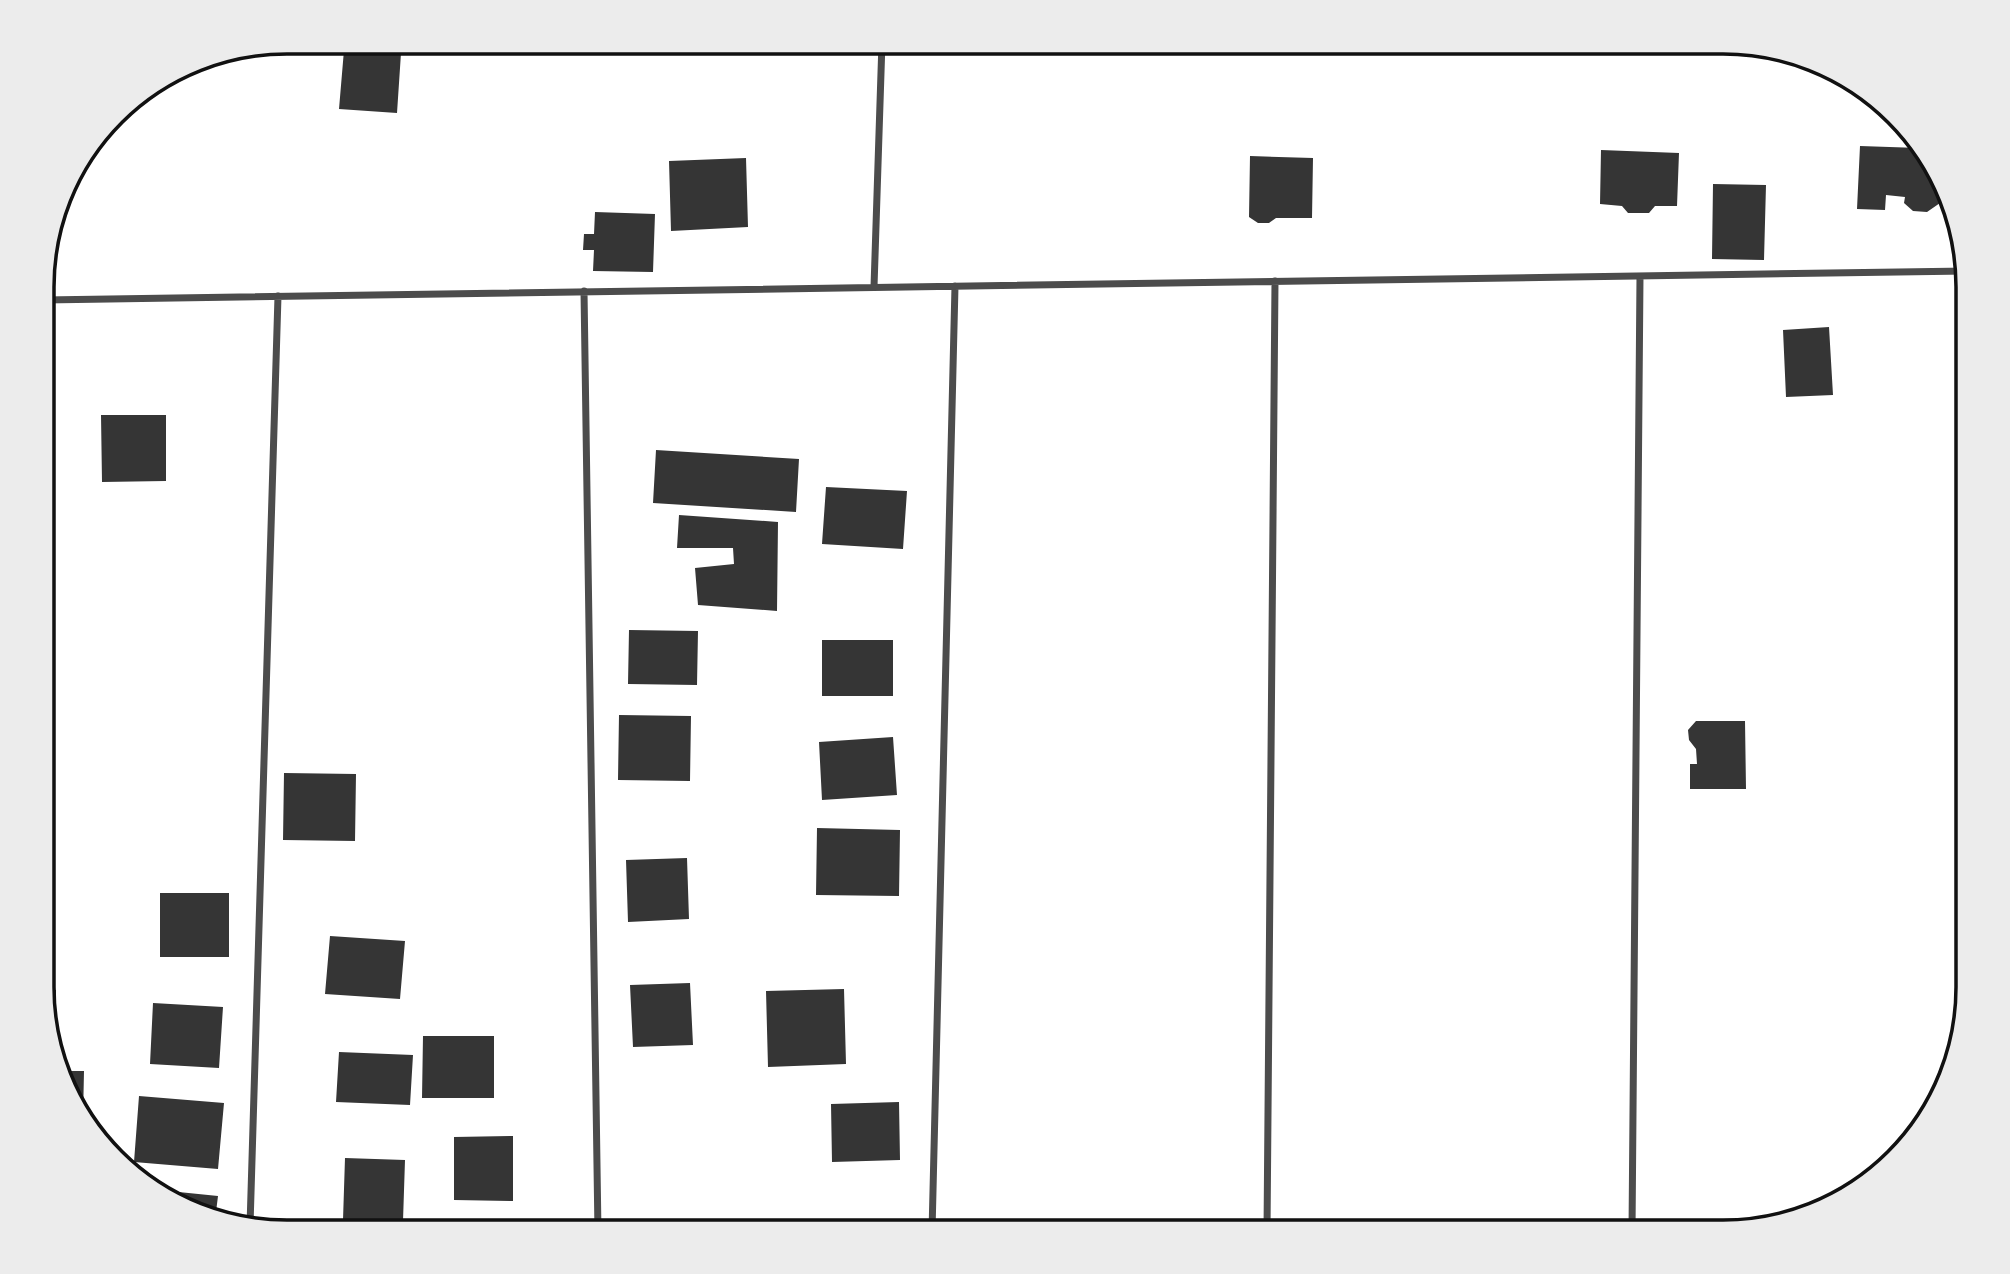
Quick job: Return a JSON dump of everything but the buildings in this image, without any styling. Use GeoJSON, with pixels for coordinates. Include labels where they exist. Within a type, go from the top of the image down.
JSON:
{"type":"FeatureCollection","features":[{"type":"Feature","properties":{"kind":"street"},"geometry":{"type":"LineString","coordinates":[[874,287],[882,55]]}},
{"type":"Feature","properties":{"kind":"street"},"geometry":{"type":"LineString","coordinates":[[54,300],[1955,271]]}},
{"type":"Feature","properties":{"kind":"street"},"geometry":{"type":"LineString","coordinates":[[1632,1219],[1640,276]]}},
{"type":"Feature","properties":{"kind":"street"},"geometry":{"type":"LineString","coordinates":[[1267,1219],[1275,281]]}},
{"type":"Feature","properties":{"kind":"street"},"geometry":{"type":"LineString","coordinates":[[932,1220],[955,286]]}},
{"type":"Feature","properties":{"kind":"street"},"geometry":{"type":"LineString","coordinates":[[584,291],[598,1220]]}},
{"type":"Feature","properties":{"kind":"street"},"geometry":{"type":"LineString","coordinates":[[250,1216],[278,296]]}}]}
